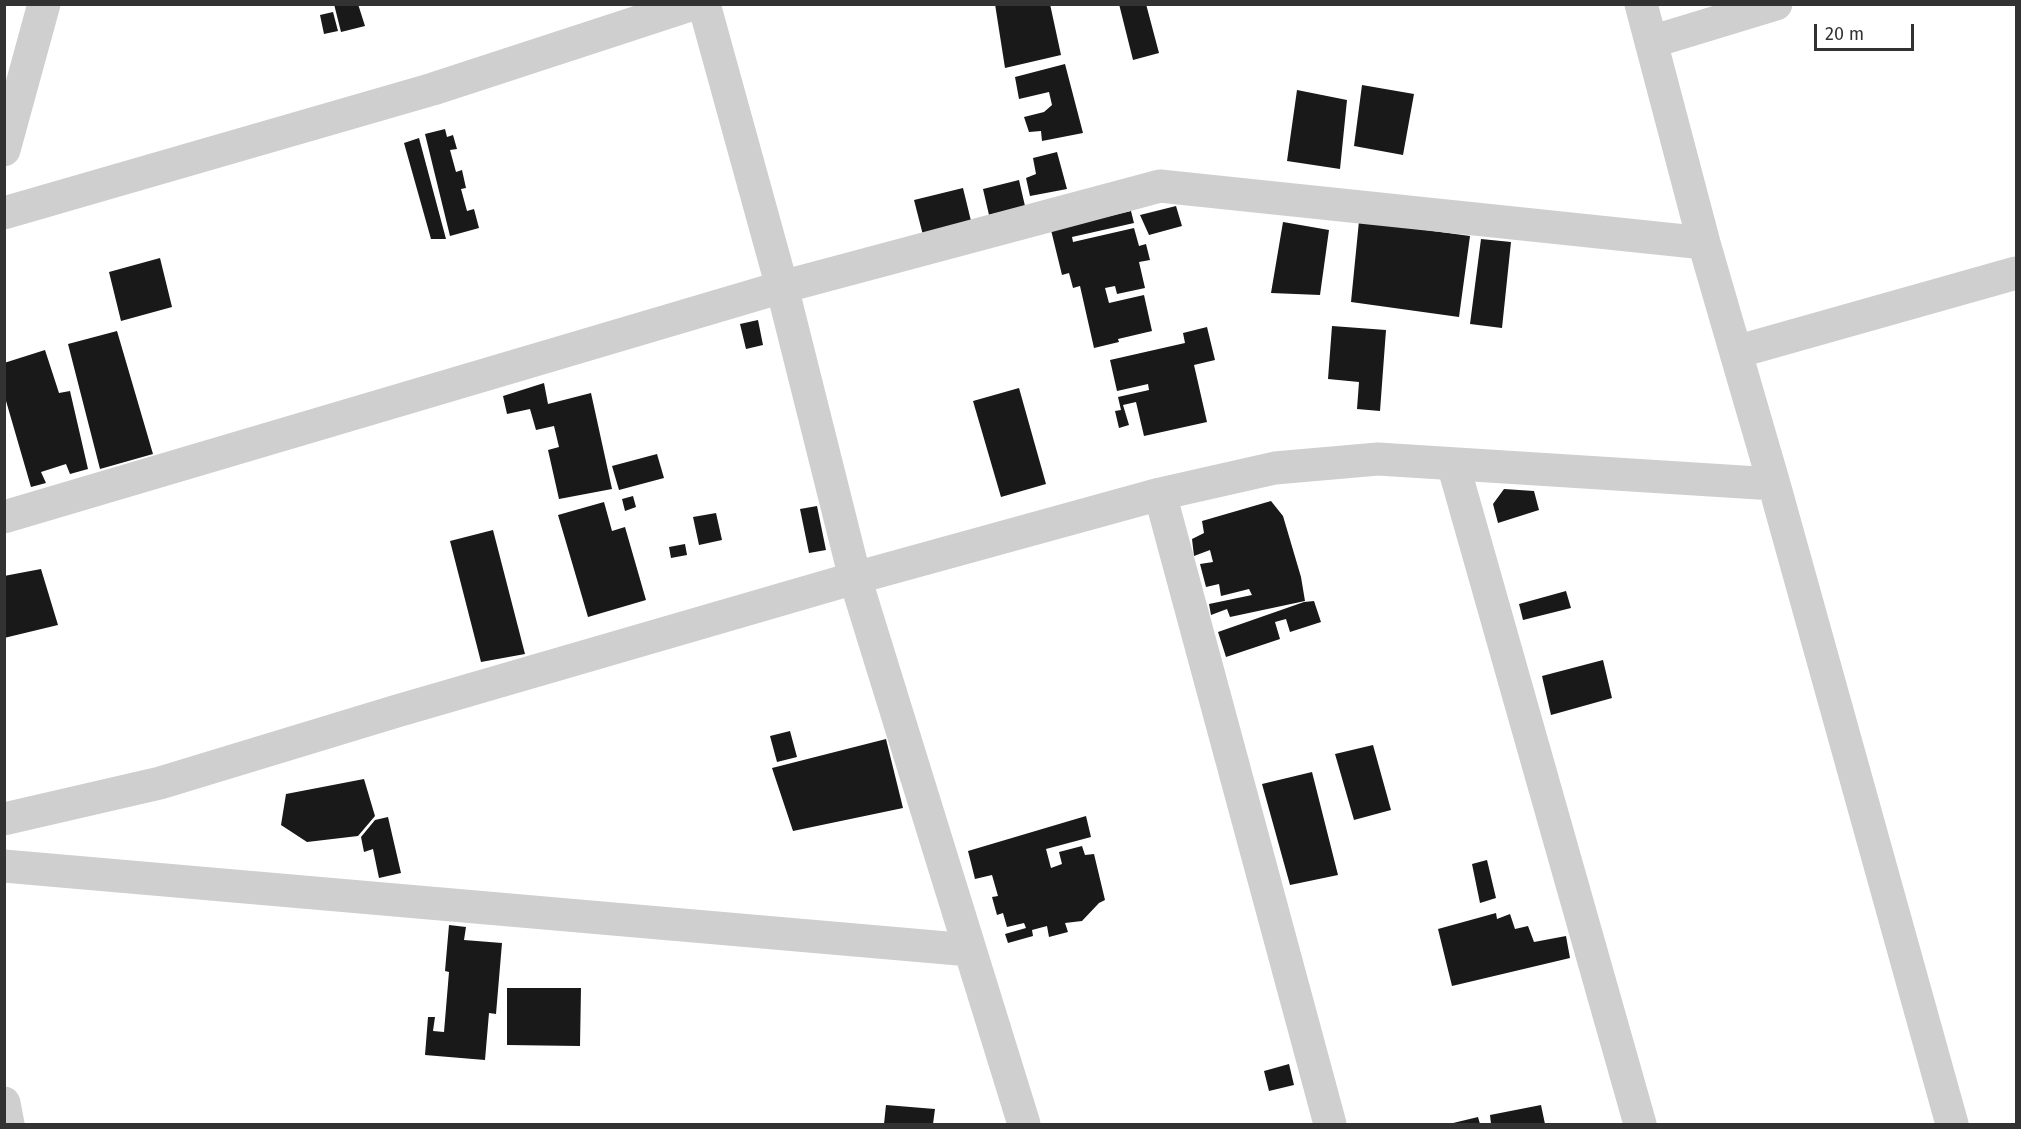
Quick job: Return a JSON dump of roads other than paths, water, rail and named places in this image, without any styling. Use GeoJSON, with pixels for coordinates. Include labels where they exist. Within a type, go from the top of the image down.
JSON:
{"type":"FeatureCollection","features":[{"type":"Feature","properties":{"kind":"street"},"geometry":{"type":"LineString","coordinates":[[4,150],[44,4]]}},
{"type":"Feature","properties":{"kind":"street"},"geometry":{"type":"LineString","coordinates":[[4,213],[433,89],[693,4]]}},
{"type":"Feature","properties":{"kind":"street"},"geometry":{"type":"LineString","coordinates":[[704,4],[782,287],[855,578],[1024,1125]]}},
{"type":"Feature","properties":{"kind":"street"},"geometry":{"type":"LineString","coordinates":[[1634,4],[1641,5],[1704,243],[1774,484],[1952,1125]]}},
{"type":"Feature","properties":{"kind":"street"},"geometry":{"type":"LineString","coordinates":[[1651,42],[1776,4]]}},
{"type":"Feature","properties":{"kind":"street"},"geometry":{"type":"LineString","coordinates":[[4,517],[782,287],[1160,186],[1704,243]]}},
{"type":"Feature","properties":{"kind":"street"},"geometry":{"type":"LineString","coordinates":[[1736,352],[2016,273]]}},
{"type":"Feature","properties":{"kind":"street"},"geometry":{"type":"LineString","coordinates":[[4,819],[160,783],[397,711],[855,578],[1160,494],[1275,468],[1378,459],[1774,484]]}},
{"type":"Feature","properties":{"kind":"street"},"geometry":{"type":"LineString","coordinates":[[1453,464],[1640,1125]]}},
{"type":"Feature","properties":{"kind":"street"},"geometry":{"type":"LineString","coordinates":[[1160,494],[1330,1125]]}},
{"type":"Feature","properties":{"kind":"street"},"geometry":{"type":"LineString","coordinates":[[4,866],[970,950]]}}]}
